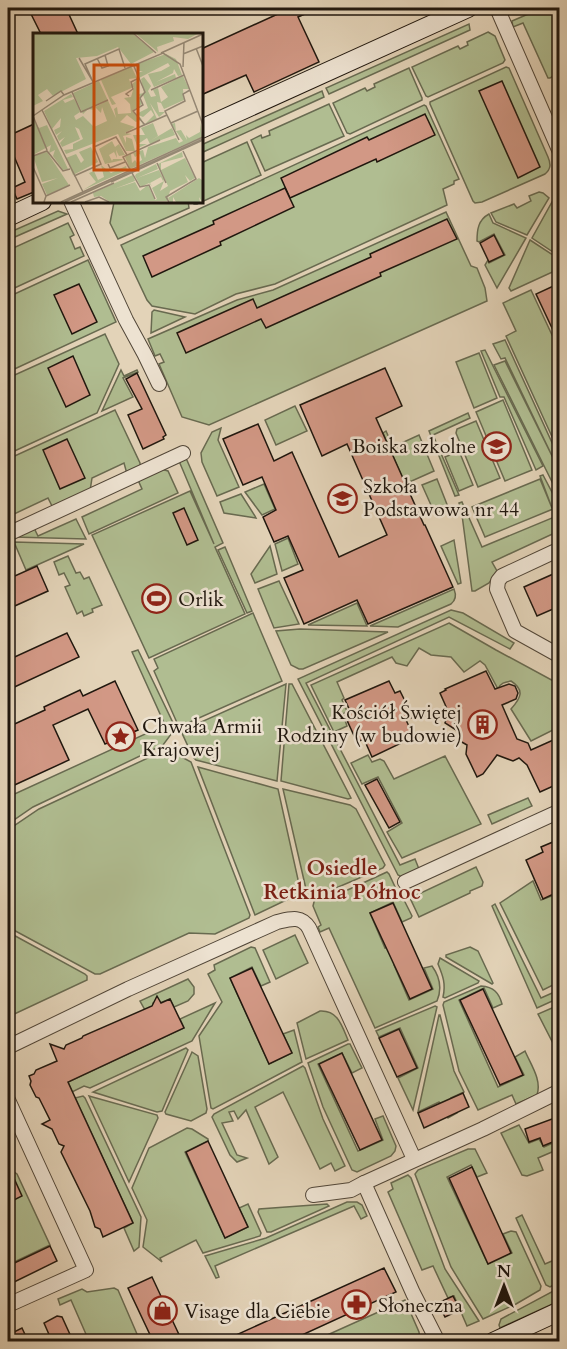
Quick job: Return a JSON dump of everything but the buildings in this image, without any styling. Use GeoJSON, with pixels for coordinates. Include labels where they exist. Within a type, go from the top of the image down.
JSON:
{"type":"FeatureCollection","features":[{"type":"Feature","properties":{"kind":"street"},"geometry":{"type":"LineString","coordinates":[[202,129],[468,8]]}},
{"type":"Feature","properties":{"kind":"street"},"geometry":{"type":"LineString","coordinates":[[498,8],[560,152]]}},
{"type":"Feature","properties":{"kind":"street"},"geometry":{"type":"LineString","coordinates":[[8,217],[40,202]]}},
{"type":"Feature","properties":{"kind":"street"},"geometry":{"type":"LineString","coordinates":[[71,202],[126,320],[159,384]]}},
{"type":"Feature","properties":{"kind":"street"},"geometry":{"type":"LineString","coordinates":[[8,534],[183,453]]}},
{"type":"Feature","properties":{"kind":"street"},"geometry":{"type":"LineString","coordinates":[[560,549],[501,576],[497,589],[515,632],[560,656]]}},
{"type":"Feature","properties":{"kind":"street"},"geometry":{"type":"LineString","coordinates":[[405,882],[560,811]]}},
{"type":"Feature","properties":{"kind":"street"},"geometry":{"type":"LineString","coordinates":[[8,1047],[128,989],[277,922],[292,918],[300,920],[309,928],[414,1159]]}},
{"type":"Feature","properties":{"kind":"street"},"geometry":{"type":"LineString","coordinates":[[313,1194],[351,1190],[560,1091]]}},
{"type":"Feature","properties":{"kind":"street"},"geometry":{"type":"LineString","coordinates":[[8,1100],[86,1270],[8,1305]]}},
{"type":"Feature","properties":{"kind":"street"},"geometry":{"type":"LineString","coordinates":[[364,1183],[413,1293],[438,1341]]}},
{"type":"Feature","properties":{"kind":"street"},"geometry":{"type":"LineString","coordinates":[[493,1341],[560,1311]]}},
{"type":"Feature","properties":{"kind":"green space"},"geometry":{"type":"Polygon","coordinates":[[[550,8],[560,8],[559,73],[548,78],[523,23],[513,27],[512,21],[540,9],[542,12],[550,8]]]}},
{"type":"Feature","properties":{"kind":"green space"},"geometry":{"type":"Polygon","coordinates":[[[469,24],[470,30],[329,94],[326,88],[469,24]]]}},
{"type":"Feature","properties":{"kind":"green space"},"geometry":{"type":"Polygon","coordinates":[[[488,32],[495,36],[505,60],[503,63],[426,96],[412,67],[458,46],[460,49],[468,45],[467,42],[488,32]]]}},
{"type":"Feature","properties":{"kind":"green space"},"geometry":{"type":"Polygon","coordinates":[[[506,67],[509,68],[550,166],[545,174],[475,203],[430,102],[506,67]]]}},
{"type":"Feature","properties":{"kind":"green space"},"geometry":{"type":"Polygon","coordinates":[[[409,68],[422,100],[350,134],[347,133],[333,103],[365,88],[367,91],[375,87],[374,84],[409,68]]]}},
{"type":"Feature","properties":{"kind":"green space"},"geometry":{"type":"Polygon","coordinates":[[[322,91],[324,97],[202,153],[202,145],[322,91]]]}},
{"type":"Feature","properties":{"kind":"green space"},"geometry":{"type":"Polygon","coordinates":[[[329,104],[344,136],[265,171],[251,140],[261,135],[262,138],[270,135],[269,131],[329,104]]]}},
{"type":"Feature","properties":{"kind":"green space"},"geometry":{"type":"Polygon","coordinates":[[[424,105],[459,179],[443,189],[447,205],[275,284],[236,294],[195,314],[152,306],[147,300],[121,245],[424,105]]]}},
{"type":"Feature","properties":{"kind":"green space"},"geometry":{"type":"Polygon","coordinates":[[[247,142],[261,175],[202,202],[202,163],[247,142]]]}},
{"type":"Feature","properties":{"kind":"green space"},"geometry":{"type":"Polygon","coordinates":[[[539,192],[549,198],[527,235],[496,222],[491,213],[514,204],[517,208],[531,201],[529,196],[539,192]]]}},
{"type":"Feature","properties":{"kind":"green space"},"geometry":{"type":"Polygon","coordinates":[[[114,202],[188,202],[189,208],[118,239],[110,223],[114,202]]]}},
{"type":"Feature","properties":{"kind":"green space"},"geometry":{"type":"Polygon","coordinates":[[[552,202],[559,227],[559,256],[532,238],[552,202]]]}},
{"type":"Feature","properties":{"kind":"green space"},"geometry":{"type":"Polygon","coordinates":[[[58,211],[67,214],[8,240],[8,233],[58,211]]]}},
{"type":"Feature","properties":{"kind":"green space"},"geometry":{"type":"Polygon","coordinates":[[[446,212],[471,266],[477,268],[485,288],[487,301],[209,425],[182,417],[159,364],[164,362],[160,354],[155,356],[148,339],[237,300],[273,290],[446,212]]]}},
{"type":"Feature","properties":{"kind":"green space"},"geometry":{"type":"Polygon","coordinates":[[[489,214],[493,223],[526,238],[497,288],[485,265],[488,260],[489,263],[505,255],[494,234],[477,241],[482,219],[489,214]]]}},
{"type":"Feature","properties":{"kind":"green space"},"geometry":{"type":"Polygon","coordinates":[[[68,223],[74,235],[70,237],[75,249],[80,247],[84,256],[8,291],[8,254],[13,252],[11,249],[68,223]]]}},
{"type":"Feature","properties":{"kind":"green space"},"geometry":{"type":"Polygon","coordinates":[[[530,240],[559,259],[559,269],[511,291],[509,288],[530,240]]]}},
{"type":"Feature","properties":{"kind":"green space"},"geometry":{"type":"Polygon","coordinates":[[[88,260],[116,322],[8,372],[8,297],[88,260]]]}},
{"type":"Feature","properties":{"kind":"green space"},"geometry":{"type":"Polygon","coordinates":[[[531,290],[559,350],[559,452],[506,336],[516,331],[503,303],[531,290]]]}},
{"type":"Feature","properties":{"kind":"green space"},"geometry":{"type":"Polygon","coordinates":[[[154,310],[185,317],[151,333],[154,310]]]}},
{"type":"Feature","properties":{"kind":"green space"},"geometry":{"type":"Polygon","coordinates":[[[105,334],[119,364],[97,413],[8,454],[8,378],[105,334]]]}},
{"type":"Feature","properties":{"kind":"green space"},"geometry":{"type":"Polygon","coordinates":[[[505,340],[559,458],[559,496],[494,365],[505,361],[555,462],[505,358],[501,359],[493,344],[505,340]]]}},
{"type":"Feature","properties":{"kind":"green space"},"geometry":{"type":"Polygon","coordinates":[[[485,350],[543,466],[536,470],[504,397],[500,397],[481,351],[485,350]]]}},
{"type":"Feature","properties":{"kind":"green space"},"geometry":{"type":"Polygon","coordinates":[[[479,353],[497,398],[474,408],[456,362],[479,353]]]}},
{"type":"Feature","properties":{"kind":"green space"},"geometry":{"type":"Polygon","coordinates":[[[121,370],[124,376],[137,370],[138,372],[123,378],[133,397],[102,411],[121,370]]]}},
{"type":"Feature","properties":{"kind":"green space"},"geometry":{"type":"Polygon","coordinates":[[[503,400],[532,470],[505,481],[476,412],[503,400]]]}},
{"type":"Feature","properties":{"kind":"green space"},"geometry":{"type":"Polygon","coordinates":[[[295,406],[307,431],[276,445],[265,420],[295,406]]]}},
{"type":"Feature","properties":{"kind":"green space"},"geometry":{"type":"Polygon","coordinates":[[[115,410],[140,463],[140,468],[127,474],[124,463],[92,478],[90,491],[53,508],[48,498],[14,514],[8,529],[8,459],[115,410]]]}},
{"type":"Feature","properties":{"kind":"green space"},"geometry":{"type":"Polygon","coordinates":[[[468,413],[470,418],[433,435],[459,495],[455,496],[429,431],[468,413]]]}},
{"type":"Feature","properties":{"kind":"green space"},"geometry":{"type":"Polygon","coordinates":[[[476,421],[500,478],[478,487],[456,433],[457,429],[476,421]]]}},
{"type":"Feature","properties":{"kind":"green space"},"geometry":{"type":"Polygon","coordinates":[[[221,428],[218,440],[239,487],[217,496],[202,462],[201,453],[212,432],[221,428]]]}},
{"type":"Feature","properties":{"kind":"green space"},"geometry":{"type":"Polygon","coordinates":[[[386,431],[393,447],[419,435],[434,471],[405,484],[383,433],[386,431]]]}},
{"type":"Feature","properties":{"kind":"green space"},"geometry":{"type":"Polygon","coordinates":[[[459,451],[473,485],[459,491],[445,457],[459,451]]]}},
{"type":"Feature","properties":{"kind":"green space"},"geometry":{"type":"Polygon","coordinates":[[[186,458],[223,543],[215,547],[245,614],[149,658],[92,535],[190,491],[214,544],[179,461],[186,458]]]}},
{"type":"Feature","properties":{"kind":"green space"},"geometry":{"type":"Polygon","coordinates":[[[161,469],[168,471],[178,493],[89,534],[82,517],[142,489],[138,480],[161,469]]]}},
{"type":"Feature","properties":{"kind":"green space"},"geometry":{"type":"Polygon","coordinates":[[[543,475],[553,494],[556,493],[559,499],[559,513],[556,514],[553,509],[485,537],[472,507],[540,479],[552,508],[540,476],[543,475]]]}},
{"type":"Feature","properties":{"kind":"green space"},"geometry":{"type":"Polygon","coordinates":[[[437,479],[448,507],[435,514],[422,485],[437,479]]]}},
{"type":"Feature","properties":{"kind":"green space"},"geometry":{"type":"Polygon","coordinates":[[[264,484],[275,509],[262,515],[245,492],[264,484]]]}},
{"type":"Feature","properties":{"kind":"green space"},"geometry":{"type":"Polygon","coordinates":[[[241,494],[256,518],[224,513],[220,502],[241,494]]]}},
{"type":"Feature","properties":{"kind":"green space"},"geometry":{"type":"Polygon","coordinates":[[[462,502],[482,547],[559,515],[559,531],[492,562],[497,571],[489,583],[472,591],[459,503],[462,502]]]}},
{"type":"Feature","properties":{"kind":"green space"},"geometry":{"type":"Polygon","coordinates":[[[76,519],[86,539],[13,537],[34,528],[38,536],[76,519]]]}},
{"type":"Feature","properties":{"kind":"green space"},"geometry":{"type":"Polygon","coordinates":[[[288,538],[298,564],[282,571],[275,544],[288,538]]]}},
{"type":"Feature","properties":{"kind":"green space"},"geometry":{"type":"Polygon","coordinates":[[[454,540],[461,583],[458,584],[441,546],[454,540]]]}},
{"type":"Feature","properties":{"kind":"green space"},"geometry":{"type":"Polygon","coordinates":[[[14,542],[84,544],[26,570],[14,542]]]}},
{"type":"Feature","properties":{"kind":"green space"},"geometry":{"type":"Polygon","coordinates":[[[270,546],[277,574],[255,583],[251,574],[270,546]]]}},
{"type":"Feature","properties":{"kind":"green space"},"geometry":{"type":"Polygon","coordinates":[[[225,547],[252,611],[247,613],[218,550],[225,547]]]}},
{"type":"Feature","properties":{"kind":"green space"},"geometry":{"type":"Polygon","coordinates":[[[68,556],[76,573],[80,572],[84,579],[89,577],[102,605],[92,609],[93,612],[84,616],[82,611],[77,614],[65,587],[70,585],[64,573],[59,575],[54,562],[68,556]]]}},
{"type":"Feature","properties":{"kind":"green space"},"geometry":{"type":"Polygon","coordinates":[[[279,581],[299,624],[274,628],[258,589],[279,581]]]}},
{"type":"Feature","properties":{"kind":"green space"},"geometry":{"type":"Polygon","coordinates":[[[454,589],[455,597],[451,604],[398,627],[370,626],[454,589]]]}},
{"type":"Feature","properties":{"kind":"green space"},"geometry":{"type":"Polygon","coordinates":[[[357,603],[367,626],[308,625],[357,603]]]}},
{"type":"Feature","properties":{"kind":"green space"},"geometry":{"type":"Polygon","coordinates":[[[451,610],[463,613],[514,643],[510,649],[449,617],[306,683],[400,865],[415,859],[419,869],[402,877],[398,875],[298,679],[451,610]]]}},
{"type":"Feature","properties":{"kind":"green space"},"geometry":{"type":"Polygon","coordinates":[[[253,613],[282,681],[181,726],[178,725],[154,671],[158,668],[154,659],[253,613]]]}},
{"type":"Feature","properties":{"kind":"green space"},"geometry":{"type":"Polygon","coordinates":[[[449,623],[559,684],[559,727],[531,741],[511,709],[520,694],[515,684],[511,681],[507,682],[501,684],[498,689],[485,665],[480,661],[464,672],[451,657],[431,655],[419,648],[407,666],[396,663],[392,657],[337,682],[347,711],[343,714],[347,726],[334,732],[311,685],[449,623]]]}},
{"type":"Feature","properties":{"kind":"green space"},"geometry":{"type":"Polygon","coordinates":[[[300,629],[388,632],[299,669],[291,665],[276,631],[300,629]]]}},
{"type":"Feature","properties":{"kind":"green space"},"geometry":{"type":"Polygon","coordinates":[[[138,650],[175,729],[163,745],[33,807],[8,824],[8,797],[165,725],[132,652],[138,650]]]}},
{"type":"Feature","properties":{"kind":"green space"},"geometry":{"type":"Polygon","coordinates":[[[286,684],[277,781],[196,760],[193,757],[181,731],[286,684]]]}},
{"type":"Feature","properties":{"kind":"green space"},"geometry":{"type":"Polygon","coordinates":[[[289,684],[292,684],[351,798],[281,781],[289,684]]]}},
{"type":"Feature","properties":{"kind":"green space"},"geometry":{"type":"Polygon","coordinates":[[[167,749],[191,762],[250,915],[249,918],[215,934],[189,933],[100,974],[95,974],[8,927],[8,830],[39,809],[167,749]]]}},
{"type":"Feature","properties":{"kind":"green space"},"geometry":{"type":"Polygon","coordinates":[[[368,755],[372,762],[380,759],[384,761],[394,779],[445,756],[481,824],[402,858],[387,832],[402,823],[378,777],[362,784],[351,763],[368,755]]]}},
{"type":"Feature","properties":{"kind":"green space"},"geometry":{"type":"Polygon","coordinates":[[[198,767],[278,789],[301,893],[255,915],[198,767]]]}},
{"type":"Feature","properties":{"kind":"green space"},"geometry":{"type":"Polygon","coordinates":[[[283,789],[350,805],[356,809],[385,865],[383,868],[336,888],[312,894],[306,889],[283,789]]]}},
{"type":"Feature","properties":{"kind":"green space"},"geometry":{"type":"Polygon","coordinates":[[[528,798],[532,806],[492,824],[488,815],[528,798]]]}},
{"type":"Feature","properties":{"kind":"green space"},"geometry":{"type":"Polygon","coordinates":[[[476,867],[483,882],[482,886],[419,917],[410,898],[476,867]]]}},
{"type":"Feature","properties":{"kind":"green space"},"geometry":{"type":"Polygon","coordinates":[[[387,872],[412,916],[402,922],[393,902],[370,913],[385,948],[389,947],[397,964],[394,965],[409,1000],[433,989],[424,968],[432,966],[435,970],[439,992],[437,1001],[375,1028],[329,928],[320,932],[318,927],[321,925],[313,906],[315,898],[341,893],[387,872]]]}},
{"type":"Feature","properties":{"kind":"green space"},"geometry":{"type":"Polygon","coordinates":[[[533,881],[541,900],[554,895],[559,907],[559,982],[543,990],[500,903],[533,881]]]}},
{"type":"Feature","properties":{"kind":"green space"},"geometry":{"type":"Polygon","coordinates":[[[495,904],[541,998],[559,990],[559,998],[537,1008],[492,906],[495,904]]]}},
{"type":"Feature","properties":{"kind":"green space"},"geometry":{"type":"Polygon","coordinates":[[[8,932],[85,974],[87,980],[8,1017],[8,932]]]}},
{"type":"Feature","properties":{"kind":"green space"},"geometry":{"type":"Polygon","coordinates":[[[295,935],[308,963],[276,979],[263,950],[295,935]]]}},
{"type":"Feature","properties":{"kind":"green space"},"geometry":{"type":"Polygon","coordinates":[[[251,947],[255,948],[270,982],[261,986],[252,967],[230,978],[269,1064],[292,1053],[283,1034],[294,1030],[302,1062],[213,1109],[199,1036],[222,1002],[208,974],[215,970],[214,965],[251,947]]]}},
{"type":"Feature","properties":{"kind":"green space"},"geometry":{"type":"Polygon","coordinates":[[[470,947],[478,951],[492,984],[446,957],[446,955],[470,947]]]}},
{"type":"Feature","properties":{"kind":"green space"},"geometry":{"type":"Polygon","coordinates":[[[440,958],[479,981],[478,983],[443,997],[443,980],[438,964],[440,958]]]}},
{"type":"Feature","properties":{"kind":"green space"},"geometry":{"type":"Polygon","coordinates":[[[188,979],[194,987],[194,994],[188,1001],[174,1007],[170,999],[160,1003],[158,1001],[153,1003],[153,1007],[145,1010],[140,1001],[188,979]]]}},
{"type":"Feature","properties":{"kind":"green space"},"geometry":{"type":"Polygon","coordinates":[[[481,986],[495,991],[502,1004],[493,1008],[484,988],[459,1000],[498,1087],[524,1075],[515,1057],[525,1051],[535,1073],[538,1089],[537,1095],[516,1104],[512,1095],[478,1110],[459,1071],[443,1005],[444,1002],[481,986]]]}},
{"type":"Feature","properties":{"kind":"green space"},"geometry":{"type":"Polygon","coordinates":[[[215,1003],[192,1041],[90,1088],[84,1086],[72,1092],[68,1082],[184,1028],[180,1019],[215,1003]]]}},
{"type":"Feature","properties":{"kind":"green space"},"geometry":{"type":"Polygon","coordinates":[[[559,1005],[559,1055],[538,1014],[559,1005]]]}},
{"type":"Feature","properties":{"kind":"green space"},"geometry":{"type":"Polygon","coordinates":[[[437,1007],[413,1110],[398,1078],[418,1068],[400,1028],[379,1037],[376,1031],[437,1007]]]}},
{"type":"Feature","properties":{"kind":"green space"},"geometry":{"type":"Polygon","coordinates":[[[320,1011],[326,1011],[335,1016],[348,1040],[306,1059],[297,1023],[320,1011]]]}},
{"type":"Feature","properties":{"kind":"green space"},"geometry":{"type":"Polygon","coordinates":[[[439,1015],[454,1071],[464,1092],[451,1098],[457,1113],[448,1118],[439,1102],[418,1112],[439,1015]]]}},
{"type":"Feature","properties":{"kind":"green space"},"geometry":{"type":"Polygon","coordinates":[[[348,1044],[362,1068],[352,1073],[342,1053],[318,1064],[358,1151],[383,1140],[375,1119],[383,1116],[396,1146],[391,1156],[357,1172],[352,1170],[323,1107],[308,1063],[348,1044]]]}},
{"type":"Feature","properties":{"kind":"green space"},"geometry":{"type":"Polygon","coordinates":[[[186,1048],[188,1050],[162,1111],[157,1112],[93,1092],[186,1048]]]}},
{"type":"Feature","properties":{"kind":"green space"},"geometry":{"type":"Polygon","coordinates":[[[192,1052],[198,1056],[207,1109],[206,1113],[191,1121],[165,1112],[192,1052]]]}},
{"type":"Feature","properties":{"kind":"green space"},"geometry":{"type":"Polygon","coordinates":[[[303,1066],[323,1119],[345,1166],[335,1171],[331,1163],[320,1169],[283,1092],[255,1107],[278,1157],[269,1164],[246,1110],[238,1119],[234,1111],[229,1112],[233,1121],[222,1123],[237,1155],[247,1158],[237,1162],[230,1155],[212,1117],[214,1114],[303,1066]]]}},
{"type":"Feature","properties":{"kind":"green space"},"geometry":{"type":"Polygon","coordinates":[[[83,1096],[141,1217],[139,1247],[134,1251],[124,1228],[133,1223],[75,1098],[83,1096]]]}},
{"type":"Feature","properties":{"kind":"green space"},"geometry":{"type":"Polygon","coordinates":[[[89,1096],[157,1115],[158,1118],[129,1182],[89,1096]]]}},
{"type":"Feature","properties":{"kind":"green space"},"geometry":{"type":"Polygon","coordinates":[[[519,1125],[529,1143],[539,1139],[544,1147],[559,1140],[559,1149],[538,1158],[543,1170],[527,1176],[522,1175],[501,1133],[519,1125]]]}},
{"type":"Feature","properties":{"kind":"green space"},"geometry":{"type":"Polygon","coordinates":[[[187,1128],[208,1139],[185,1152],[225,1238],[248,1227],[239,1208],[248,1204],[261,1233],[260,1236],[203,1253],[196,1240],[160,1258],[162,1262],[143,1247],[147,1220],[132,1188],[149,1148],[187,1128]]]}},
{"type":"Feature","properties":{"kind":"green space"},"geometry":{"type":"Polygon","coordinates":[[[468,1149],[475,1149],[487,1173],[477,1177],[471,1165],[447,1177],[488,1264],[512,1253],[503,1234],[516,1232],[541,1286],[540,1290],[516,1304],[483,1319],[451,1267],[415,1174],[418,1170],[468,1149]]]}},
{"type":"Feature","properties":{"kind":"green space"},"geometry":{"type":"Polygon","coordinates":[[[8,1171],[17,1174],[50,1245],[8,1265],[8,1171]]]}},
{"type":"Feature","properties":{"kind":"green space"},"geometry":{"type":"Polygon","coordinates":[[[408,1175],[445,1269],[479,1321],[467,1326],[454,1296],[448,1298],[433,1266],[422,1270],[388,1192],[393,1189],[391,1183],[408,1175]]]}},
{"type":"Feature","properties":{"kind":"green space"},"geometry":{"type":"Polygon","coordinates":[[[347,1202],[357,1202],[362,1205],[367,1216],[361,1219],[354,1206],[215,1266],[219,1277],[216,1278],[205,1256],[266,1238],[347,1202]]]}},
{"type":"Feature","properties":{"kind":"green space"},"geometry":{"type":"Polygon","coordinates":[[[327,1204],[329,1206],[271,1232],[267,1232],[258,1212],[259,1209],[327,1204]]]}},
{"type":"Feature","properties":{"kind":"green space"},"geometry":{"type":"Polygon","coordinates":[[[522,1215],[545,1264],[559,1258],[559,1282],[550,1287],[546,1285],[516,1218],[522,1215]]]}},
{"type":"Feature","properties":{"kind":"green space"},"geometry":{"type":"Polygon","coordinates":[[[114,1288],[118,1290],[140,1341],[89,1341],[71,1300],[60,1305],[58,1299],[82,1289],[87,1292],[114,1288]]]}},
{"type":"Feature","properties":{"kind":"green space"},"geometry":{"type":"Polygon","coordinates":[[[559,1288],[559,1301],[500,1328],[501,1319],[559,1288]]]}},
{"type":"Feature","properties":{"kind":"green space"},"geometry":{"type":"Polygon","coordinates":[[[405,1300],[419,1332],[420,1341],[314,1341],[405,1300]]]}},
{"type":"Feature","properties":{"kind":"tram line"},"geometry":{"type":"LineString","coordinates":[[547,1342],[560,1336]]}},
{"type":"Feature","properties":{"kind":"place","name":"Boiska szkolne"},"geometry":{"type":"Point","coordinates":[497,446]}},
{"type":"Feature","properties":{"kind":"place","name":"Szkoła Podstawowa nr 44"},"geometry":{"type":"Point","coordinates":[342,498]}},
{"type":"Feature","properties":{"kind":"place","name":"Orlik"},"geometry":{"type":"Point","coordinates":[157,599]}},
{"type":"Feature","properties":{"kind":"place","name":"Kościół Świętej Rodziny (w budowie)"},"geometry":{"type":"Point","coordinates":[483,724]}},
{"type":"Feature","properties":{"kind":"place","name":"Chwała Armii Krajowej"},"geometry":{"type":"Point","coordinates":[121,737]}},
{"type":"Feature","properties":{"kind":"place","name":"Słoneczna"},"geometry":{"type":"Point","coordinates":[357,1305]}},
{"type":"Feature","properties":{"kind":"place","name":"Visage dla Ciebie"},"geometry":{"type":"Point","coordinates":[163,1311]}},
{"type":"Feature","properties":{"kind":"district","name":"Osiedle Retkinia Północ"},"geometry":{"type":"Point","coordinates":[342,880]}}]}
